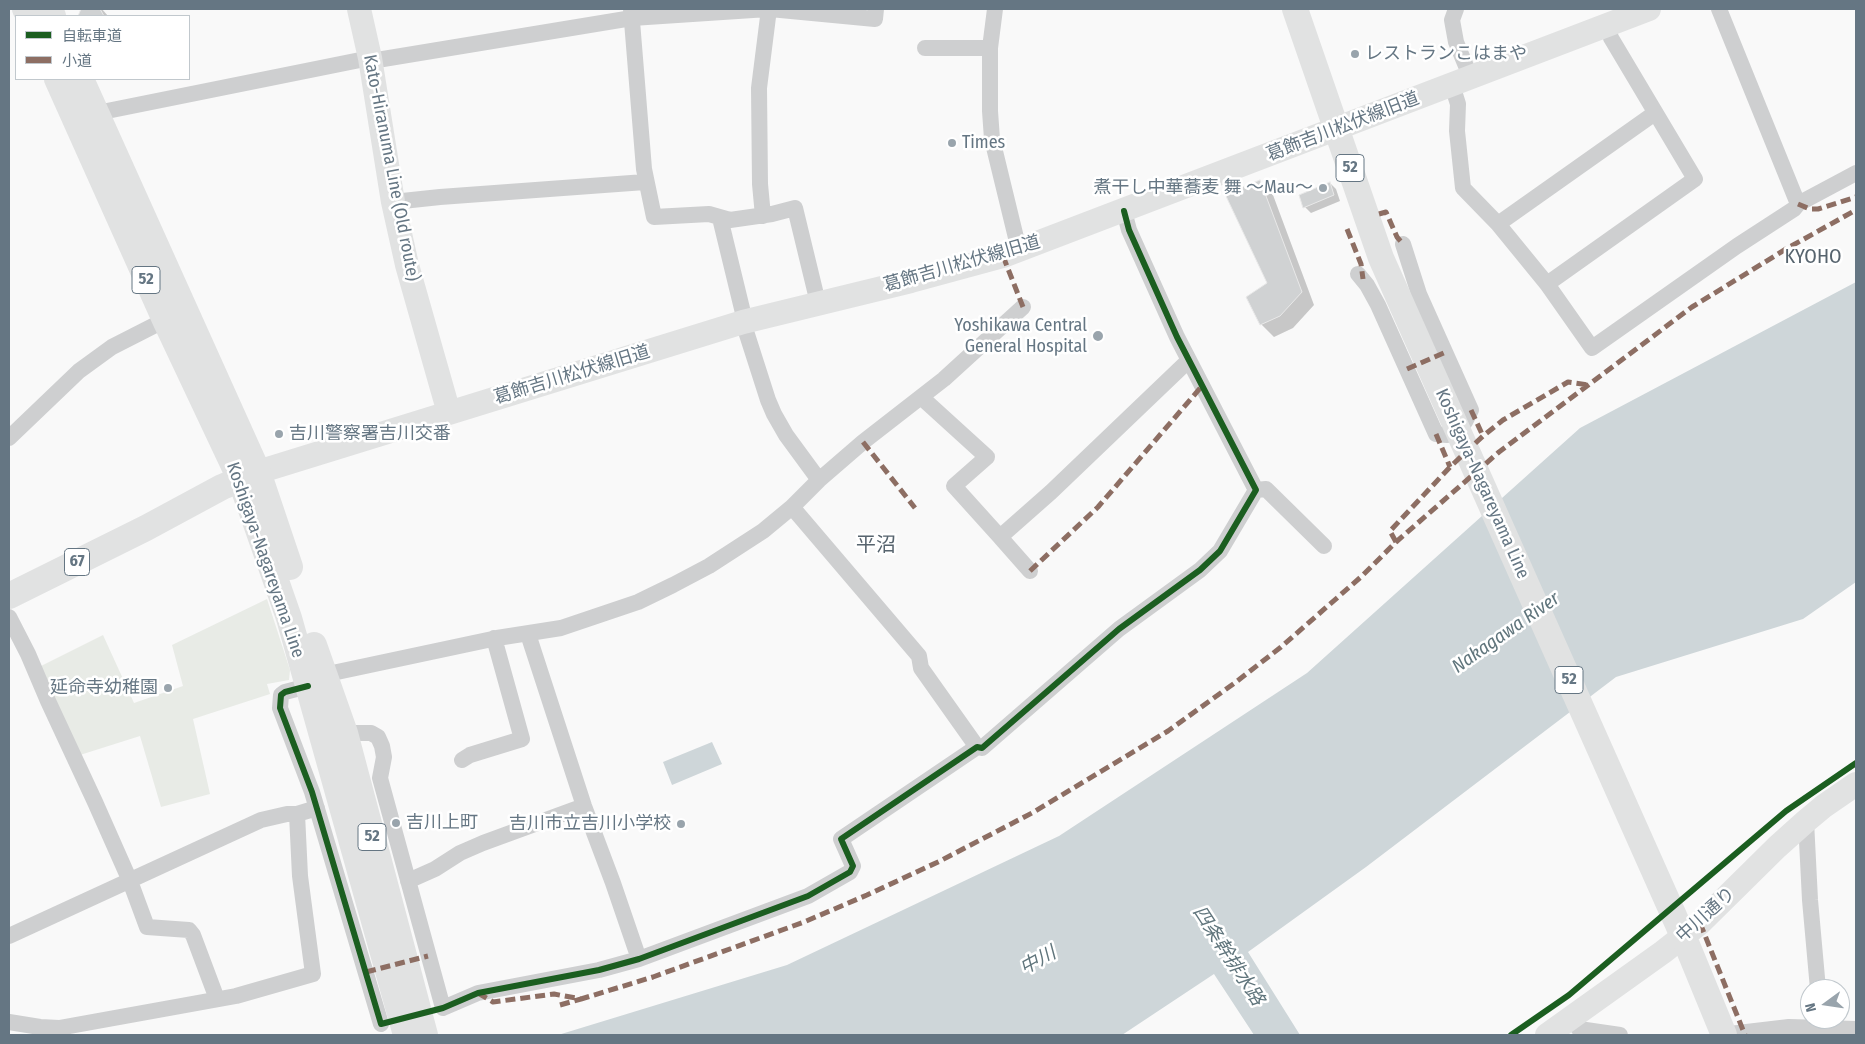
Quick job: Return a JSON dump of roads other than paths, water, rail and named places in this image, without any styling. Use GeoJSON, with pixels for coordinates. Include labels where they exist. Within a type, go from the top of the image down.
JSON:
{"type":"FeatureCollection","features":[{"type":"Feature","properties":{"kind":"main road","name":"Koshigaya-Nagareyama Line"},"geometry":{"type":"LineString","coordinates":[[1295,9],[1381,258],[1687,945],[1722,1035]]}},
{"type":"Feature","properties":{"kind":"main road","name":"Koshigaya-Nagareyama Line"},"geometry":{"type":"LineString","coordinates":[[57,80],[165,320],[249,476]]}},
{"type":"Feature","properties":{"kind":"main road","name":"Koshigaya-Nagareyama Line"},"geometry":{"type":"LineString","coordinates":[[81,80],[249,476],[289,618],[316,681],[345,733],[426,1035]]}},
{"type":"Feature","properties":{"kind":"main road","name":"67"},"geometry":{"type":"LineString","coordinates":[[9,596],[249,476]]}},
{"type":"Feature","properties":{"kind":"main road","name":"Koshigaya-Nagareyama Line"},"geometry":{"type":"LineString","coordinates":[[316,681],[406,1035]]}},
{"type":"Feature","properties":{"kind":"street","name":"Kato-Hiranuma Line (Old route)"},"geometry":{"type":"LineString","coordinates":[[359,9],[370,59],[393,202],[407,265],[449,413]]}},
{"type":"Feature","properties":{"kind":"street"},"geometry":{"type":"LineString","coordinates":[[97,113],[370,59],[632,13],[769,9],[876,19],[876,9]]}},
{"type":"Feature","properties":{"kind":"street"},"geometry":{"type":"LineString","coordinates":[[764,216],[760,184],[759,88],[769,9]]}},
{"type":"Feature","properties":{"kind":"street"},"geometry":{"type":"LineString","coordinates":[[995,9],[990,48],[992,139],[1019,250]]}},
{"type":"Feature","properties":{"kind":"street"},"geometry":{"type":"LineString","coordinates":[[1456,9],[1452,20],[1461,82],[1457,131],[1463,188],[1498,224],[1547,284],[1592,348],[1736,246],[1794,209],[1798,204],[1856,173]]}},
{"type":"Feature","properties":{"kind":"street","name":"葛飾吉川松伏線旧道"},"geometry":{"type":"LineString","coordinates":[[249,476],[744,321],[970,266],[1019,250],[1461,82],[1619,17],[1649,9]]}},
{"type":"Feature","properties":{"kind":"street"},"geometry":{"type":"LineString","coordinates":[[1718,9],[1798,204]]}},
{"type":"Feature","properties":{"kind":"street"},"geometry":{"type":"LineString","coordinates":[[632,13],[645,182],[654,217],[709,214],[730,220],[764,216],[795,208],[818,303]]}},
{"type":"Feature","properties":{"kind":"street"},"geometry":{"type":"LineString","coordinates":[[1547,284],[1695,179],[1611,38],[1619,17]]}},
{"type":"Feature","properties":{"kind":"street"},"geometry":{"type":"LineString","coordinates":[[926,48],[990,48]]}},
{"type":"Feature","properties":{"kind":"street"},"geometry":{"type":"LineString","coordinates":[[1498,224],[1655,113]]}},
{"type":"Feature","properties":{"kind":"street"},"geometry":{"type":"LineString","coordinates":[[393,202],[645,182]]}},
{"type":"Feature","properties":{"kind":"street"},"geometry":{"type":"LineString","coordinates":[[1124,211],[1129,230],[1188,360],[1256,490]]}},
{"type":"Feature","properties":{"kind":"street"},"geometry":{"type":"LineString","coordinates":[[720,218],[744,321],[768,400],[786,435],[819,480]]}},
{"type":"Feature","properties":{"kind":"street"},"geometry":{"type":"LineString","coordinates":[[1358,274],[1367,285],[1378,306],[1436,434],[1447,435],[1465,422],[1471,410],[1419,294],[1403,244]]}},
{"type":"Feature","properties":{"kind":"street"},"geometry":{"type":"LineString","coordinates":[[381,1024],[318,808],[280,708],[279,701],[281,695],[316,681],[494,638],[561,628],[612,611],[673,586],[743,545],[792,507],[819,480],[863,442],[944,379],[1023,307]]}},
{"type":"Feature","properties":{"kind":"street"},"geometry":{"type":"LineString","coordinates":[[12,428],[79,371],[112,347],[165,320]]}},
{"type":"Feature","properties":{"kind":"street"},"geometry":{"type":"LineString","coordinates":[[1000,536],[1051,492],[1188,360]]}},
{"type":"Feature","properties":{"kind":"street"},"geometry":{"type":"LineString","coordinates":[[921,397],[987,457],[954,486],[1030,571]]}},
{"type":"Feature","properties":{"kind":"street"},"geometry":{"type":"LineString","coordinates":[[1256,490],[1266,489],[1324,546]]}},
{"type":"Feature","properties":{"kind":"street"},"geometry":{"type":"LineString","coordinates":[[792,507],[919,656],[921,668],[977,746],[982,748],[1119,629],[1200,570],[1220,551],[1256,490]]}},
{"type":"Feature","properties":{"kind":"street"},"geometry":{"type":"LineString","coordinates":[[9,617],[28,654],[130,881],[147,927],[189,930],[193,935],[217,999]]}},
{"type":"Feature","properties":{"kind":"street"},"geometry":{"type":"LineString","coordinates":[[528,634],[584,806],[614,883],[639,959]]}},
{"type":"Feature","properties":{"kind":"street"},"geometry":{"type":"LineString","coordinates":[[462,760],[470,755],[522,739],[494,638]]}},
{"type":"Feature","properties":{"kind":"street"},"geometry":{"type":"LineString","coordinates":[[345,733],[371,733],[378,737],[382,746],[384,757],[380,778],[443,1008],[478,993],[600,970],[639,959],[808,896],[850,872],[853,866],[841,839],[977,746]]}},
{"type":"Feature","properties":{"kind":"street","name":"中川通り"},"geometry":{"type":"LineString","coordinates":[[1547,1035],[1663,952],[1700,922],[1806,821],[1856,784]]}},
{"type":"Feature","properties":{"kind":"street"},"geometry":{"type":"LineString","coordinates":[[408,881],[483,843],[584,806]]}},
{"type":"Feature","properties":{"kind":"street"},"geometry":{"type":"LineString","coordinates":[[9,936],[261,820],[287,814],[297,814],[318,808]]}},
{"type":"Feature","properties":{"kind":"street"},"geometry":{"type":"LineString","coordinates":[[9,1022],[59,1028],[236,996],[313,974],[300,876],[297,814]]}},
{"type":"Feature","properties":{"kind":"street"},"geometry":{"type":"LineString","coordinates":[[1806,821],[1810,900],[1817,979]]}},
{"type":"Feature","properties":{"kind":"street"},"geometry":{"type":"LineString","coordinates":[[1571,1018],[1579,1029],[1620,1035]]}},
{"type":"Feature","properties":{"kind":"street"},"geometry":{"type":"LineString","coordinates":[[1722,1035],[1800,1026]]}},
{"type":"Feature","properties":{"kind":"water"},"geometry":{"type":"Polygon","coordinates":[[[1856,282],[1856,582],[1803,619],[1616,677],[1366,867],[1248,952],[1300,1035],[1254,1035],[1214,974],[1122,1035],[558,1035],[787,965],[1059,836],[1307,673],[1580,428],[1856,282]]]}},
{"type":"Feature","properties":{"kind":"water"},"geometry":{"type":"Polygon","coordinates":[[[712,742],[722,764],[672,785],[663,762],[712,742]]]}},
{"type":"Feature","properties":{"kind":"place","name":"レストランこはまや"},"geometry":{"type":"Point","coordinates":[1355,54]}},
{"type":"Feature","properties":{"kind":"place","name":"Times"},"geometry":{"type":"Point","coordinates":[952,143]}},
{"type":"Feature","properties":{"kind":"place","name":"煮干し中華蕎麦 舞 〜Mau〜"},"geometry":{"type":"Point","coordinates":[1323,188]}},
{"type":"Feature","properties":{"kind":"place","name":"Yoshikawa Central General Hospital"},"geometry":{"type":"Point","coordinates":[1098,336]}},
{"type":"Feature","properties":{"kind":"place","name":"吉川警察署吉川交番"},"geometry":{"type":"Point","coordinates":[279,434]}},
{"type":"Feature","properties":{"kind":"place","name":"延命寺幼稚園"},"geometry":{"type":"Point","coordinates":[168,688]}},
{"type":"Feature","properties":{"kind":"place","name":"吉川上町"},"geometry":{"type":"Point","coordinates":[396,823]}},
{"type":"Feature","properties":{"kind":"place","name":"吉川市立吉川小学校"},"geometry":{"type":"Point","coordinates":[681,824]}},
{"type":"Feature","properties":{"kind":"district","name":"KYOHO"},"geometry":{"type":"Point","coordinates":[1813,257]}},
{"type":"Feature","properties":{"kind":"district","name":"平沼"},"geometry":{"type":"Point","coordinates":[876,545]}},
{"type":"Feature","properties":{"kind":"water label","name":"Nakagawa River"},"geometry":{"type":"Point","coordinates":[1506,633]}},
{"type":"Feature","properties":{"kind":"water label","name":"四条幹排水路"},"geometry":{"type":"Point","coordinates":[1228,956]}},
{"type":"Feature","properties":{"kind":"water label","name":"中川"},"geometry":{"type":"Point","coordinates":[1038,961]}}]}
